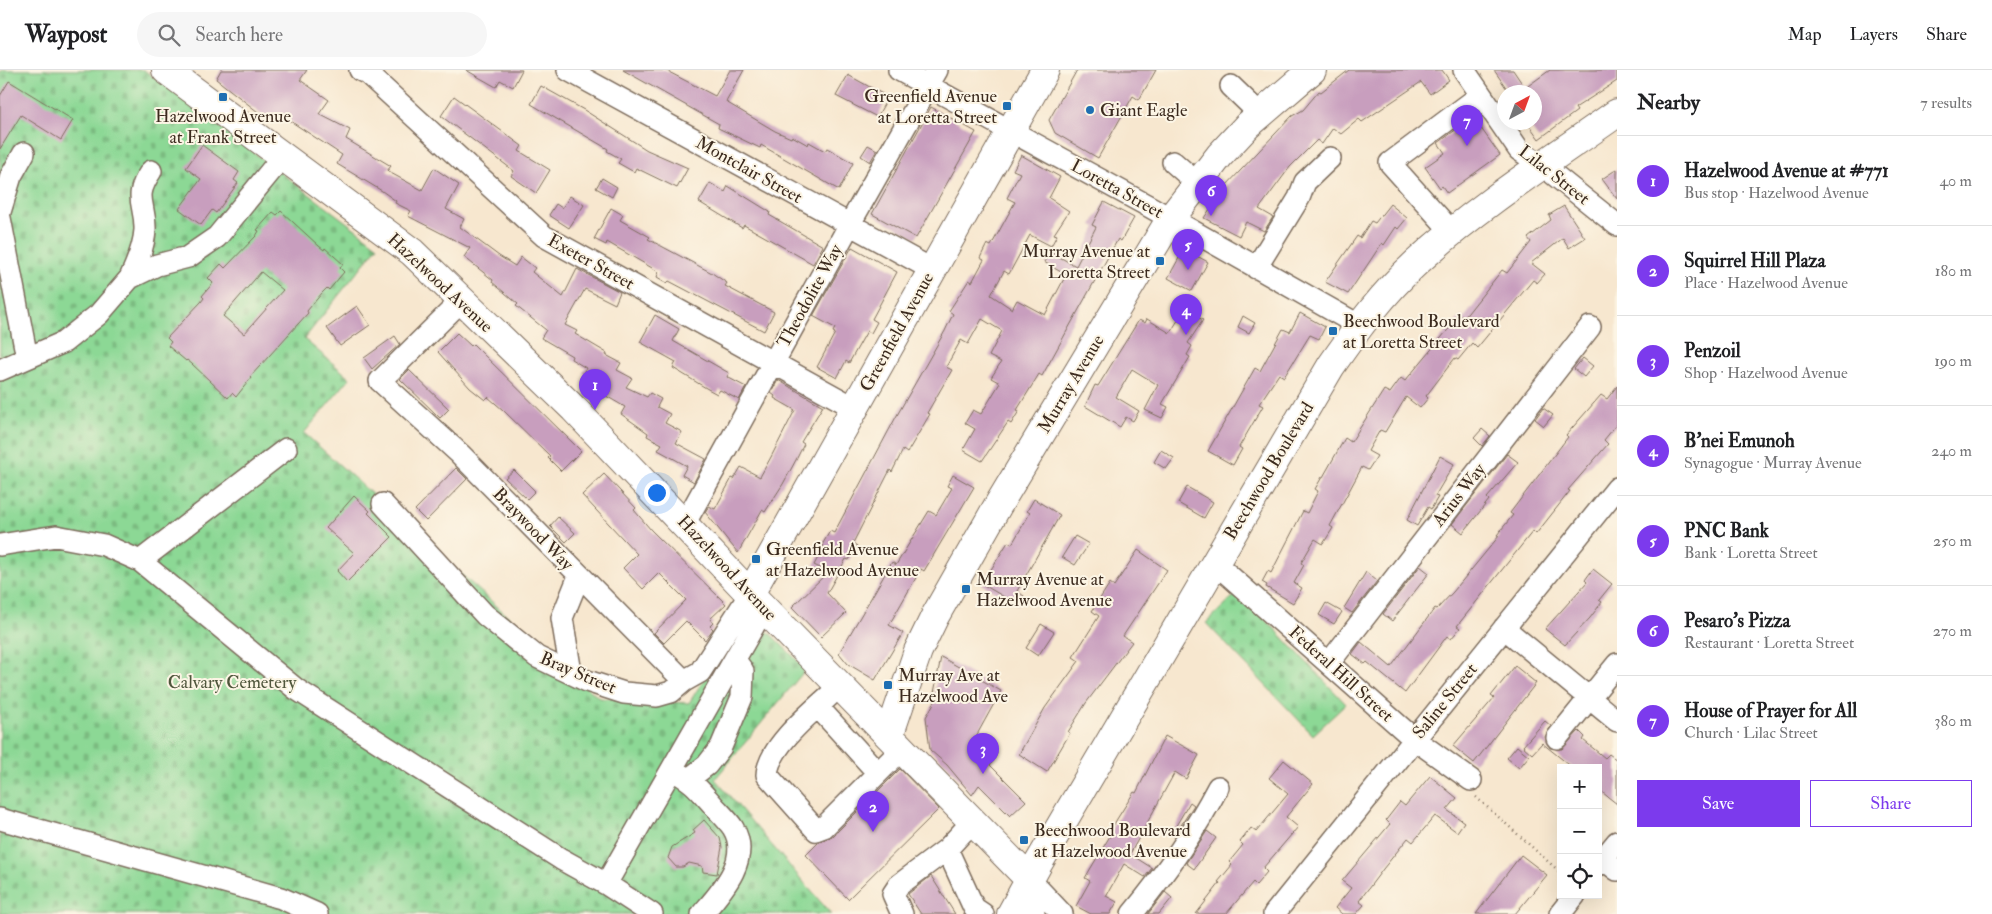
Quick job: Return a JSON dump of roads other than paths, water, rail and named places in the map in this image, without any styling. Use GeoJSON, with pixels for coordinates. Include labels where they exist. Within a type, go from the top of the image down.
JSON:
{"type":"FeatureCollection","features":[{"type":"Feature","properties":{"kind":"main road","name":"Greenfield Avenue"},"geometry":{"type":"LineString","coordinates":[[757,601],[856,408],[931,269],[1045,70]]}},
{"type":"Feature","properties":{"kind":"main road","name":"Murray Avenue"},"geometry":{"type":"LineString","coordinates":[[895,743],[918,651],[935,616],[997,507],[1171,218],[1220,155],[1260,114],[1312,70]]}},
{"type":"Feature","properties":{"kind":"main road","name":"Hazelwood Avenue"},"geometry":{"type":"LineString","coordinates":[[179,74],[283,156],[412,252],[574,409],[757,601],[1030,880]]}},
{"type":"Feature","properties":{"kind":"main road","name":"Beechwood Boulevard"},"geometry":{"type":"LineString","coordinates":[[1012,914],[1215,562],[1331,366],[1360,326],[1415,264],[1452,232],[1542,165],[1617,113]]}},
{"type":"Feature","properties":{"kind":"street","name":"Exeter Street"},"geometry":{"type":"LineString","coordinates":[[360,70],[368,74],[544,236],[856,408]]}},
{"type":"Feature","properties":{"kind":"street","name":"Montclair Street"},"geometry":{"type":"LineString","coordinates":[[568,70],[931,269]]}},
{"type":"Feature","properties":{"kind":"street","name":"Loretta Street"},"geometry":{"type":"LineString","coordinates":[[899,70],[933,78],[1012,130],[1360,326]]}},
{"type":"Feature","properties":{"kind":"street","name":"Lilac Street"},"geometry":{"type":"LineString","coordinates":[[1464,70],[1519,150],[1542,165],[1617,225]]}},
{"type":"Feature","properties":{"kind":"street","name":"Theodolite Way"},"geometry":{"type":"LineString","coordinates":[[685,524],[772,362],[933,78]]}},
{"type":"Feature","properties":{"kind":"street"},"geometry":{"type":"LineString","coordinates":[[1231,86],[1260,114]]}},
{"type":"Feature","properties":{"kind":"street"},"geometry":{"type":"LineString","coordinates":[[1452,232],[1390,162],[1481,95]]}},
{"type":"Feature","properties":{"kind":"street"},"geometry":{"type":"LineString","coordinates":[[0,212],[12,176],[24,153]]}},
{"type":"Feature","properties":{"kind":"street"},"geometry":{"type":"LineString","coordinates":[[130,278],[157,265],[188,257],[218,238],[283,156]]}},
{"type":"Feature","properties":{"kind":"street"},"geometry":{"type":"LineString","coordinates":[[1256,268],[1299,198],[1305,182],[1330,158]]}},
{"type":"Feature","properties":{"kind":"street"},"geometry":{"type":"LineString","coordinates":[[1172,162],[1198,183]]}},
{"type":"Feature","properties":{"kind":"street"},"geometry":{"type":"LineString","coordinates":[[150,171],[139,194],[145,230],[153,245],[166,256],[178,259]]}},
{"type":"Feature","properties":{"kind":"street"},"geometry":{"type":"LineString","coordinates":[[0,218],[27,358]]}},
{"type":"Feature","properties":{"kind":"street"},"geometry":{"type":"LineString","coordinates":[[0,370],[64,342],[99,314],[130,278],[140,256],[145,230]]}},
{"type":"Feature","properties":{"kind":"street","name":"Braywood Way"},"geometry":{"type":"LineString","coordinates":[[461,301],[380,381],[460,454],[684,681]]}},
{"type":"Feature","properties":{"kind":"street","name":"Arius Way"},"geometry":{"type":"LineString","coordinates":[[1329,663],[1590,327]]}},
{"type":"Feature","properties":{"kind":"street"},"geometry":{"type":"LineString","coordinates":[[140,561],[286,449]]}},
{"type":"Feature","properties":{"kind":"street","name":"Saline Street"},"geometry":{"type":"LineString","coordinates":[[1274,914],[1617,488]]}},
{"type":"Feature","properties":{"kind":"street","name":"Bray Street"},"geometry":{"type":"LineString","coordinates":[[383,504],[485,615],[537,657],[571,673],[624,693],[657,696],[671,692],[684,681],[700,672],[757,601]]}},
{"type":"Feature","properties":{"kind":"street"},"geometry":{"type":"LineString","coordinates":[[0,544],[56,536],[104,545],[140,561],[296,689],[561,859],[606,884],[652,914]]}},
{"type":"Feature","properties":{"kind":"street","name":"Federal Hill Street"},"geometry":{"type":"LineString","coordinates":[[1215,562],[1414,739],[1473,787]]}},
{"type":"Feature","properties":{"kind":"street"},"geometry":{"type":"LineString","coordinates":[[571,673],[562,618],[579,576]]}},
{"type":"Feature","properties":{"kind":"street"},"geometry":{"type":"LineString","coordinates":[[606,884],[681,774],[735,660],[757,601]]}},
{"type":"Feature","properties":{"kind":"street"},"geometry":{"type":"LineString","coordinates":[[1504,628],[1617,721]]}},
{"type":"Feature","properties":{"kind":"street"},"geometry":{"type":"LineString","coordinates":[[681,774],[707,765],[721,747],[742,697],[743,671],[735,660]]}},
{"type":"Feature","properties":{"kind":"street"},"geometry":{"type":"LineString","coordinates":[[1556,738],[1617,664]]}},
{"type":"Feature","properties":{"kind":"street"},"geometry":{"type":"LineString","coordinates":[[840,686],[791,733],[773,755],[767,768],[767,775],[816,830],[824,827],[878,773],[895,743]]}},
{"type":"Feature","properties":{"kind":"street"},"geometry":{"type":"LineString","coordinates":[[818,707],[878,773]]}},
{"type":"Feature","properties":{"kind":"street"},"geometry":{"type":"LineString","coordinates":[[681,774],[734,829],[739,849],[734,872],[702,914]]}},
{"type":"Feature","properties":{"kind":"street"},"geometry":{"type":"LineString","coordinates":[[1132,914],[1173,861],[1199,823],[1218,787]]}},
{"type":"Feature","properties":{"kind":"street"},"geometry":{"type":"LineString","coordinates":[[0,820],[281,898],[316,914]]}},
{"type":"Feature","properties":{"kind":"street"},"geometry":{"type":"LineString","coordinates":[[902,914],[892,894],[899,884],[946,849],[972,821]]}},
{"type":"Feature","properties":{"kind":"street"},"geometry":{"type":"LineString","coordinates":[[1606,865],[1617,842]]}},
{"type":"Feature","properties":{"kind":"street"},"geometry":{"type":"LineString","coordinates":[[946,849],[976,912]]}},
{"type":"Feature","properties":{"kind":"street"},"geometry":{"type":"LineString","coordinates":[[1030,880],[1034,914]]}},
{"type":"Feature","properties":{"kind":"street","name":"Hazelwood Avenue"},"geometry":{"type":"LineString","coordinates":[[1030,880],[1062,914]]}},
{"type":"Feature","properties":{"kind":"street"},"geometry":{"type":"LineString","coordinates":[[1560,914],[1572,899]]}},
{"type":"Feature","properties":{"kind":"place","name":"Hazelwood Avenue at Frank Street"},"geometry":{"type":"Point","coordinates":[223,97]}},
{"type":"Feature","properties":{"kind":"place","name":"Greenfield Avenue at Loretta Street"},"geometry":{"type":"Point","coordinates":[1007,106]}},
{"type":"Feature","properties":{"kind":"place","name":"Giant Eagle"},"geometry":{"type":"Point","coordinates":[1090,110]}},
{"type":"Feature","properties":{"kind":"place","name":"House of Prayer for All"},"geometry":{"type":"Point","coordinates":[1467,146]}},
{"type":"Feature","properties":{"kind":"place","name":"Pesaro's Pizza"},"geometry":{"type":"Point","coordinates":[1211,216]}},
{"type":"Feature","properties":{"kind":"place","name":"Murray Avenue at Loretta Street"},"geometry":{"type":"Point","coordinates":[1160,261]}},
{"type":"Feature","properties":{"kind":"place","name":"PNC Bank"},"geometry":{"type":"Point","coordinates":[1188,270]}},
{"type":"Feature","properties":{"kind":"place","name":"Beechwood Boulevard at Loretta Street"},"geometry":{"type":"Point","coordinates":[1333,331]}},
{"type":"Feature","properties":{"kind":"place","name":"B'nei Emunoh"},"geometry":{"type":"Point","coordinates":[1186,335]}},
{"type":"Feature","properties":{"kind":"place","name":"Hazelwood Avenue at #771"},"geometry":{"type":"Point","coordinates":[595,410]}},
{"type":"Feature","properties":{"kind":"place","name":"Greenfield Avenue at Hazelwood Avenue"},"geometry":{"type":"Point","coordinates":[756,559]}},
{"type":"Feature","properties":{"kind":"place","name":"Murray Avenue at Hazelwood Avenue"},"geometry":{"type":"Point","coordinates":[966,589]}},
{"type":"Feature","properties":{"kind":"place","name":"Murray Ave at Hazelwood Ave"},"geometry":{"type":"Point","coordinates":[888,685]}},
{"type":"Feature","properties":{"kind":"place","name":"Penzoil"},"geometry":{"type":"Point","coordinates":[983,774]}},
{"type":"Feature","properties":{"kind":"place","name":"Squirrel Hill Plaza"},"geometry":{"type":"Point","coordinates":[873,832]}},
{"type":"Feature","properties":{"kind":"place","name":"Beechwood Boulevard at Hazelwood Avenue"},"geometry":{"type":"Point","coordinates":[1024,840]}},
{"type":"Feature","properties":{"kind":"park label","name":"Calvary Cemetery"},"geometry":{"type":"Point","coordinates":[232,682]}}]}
